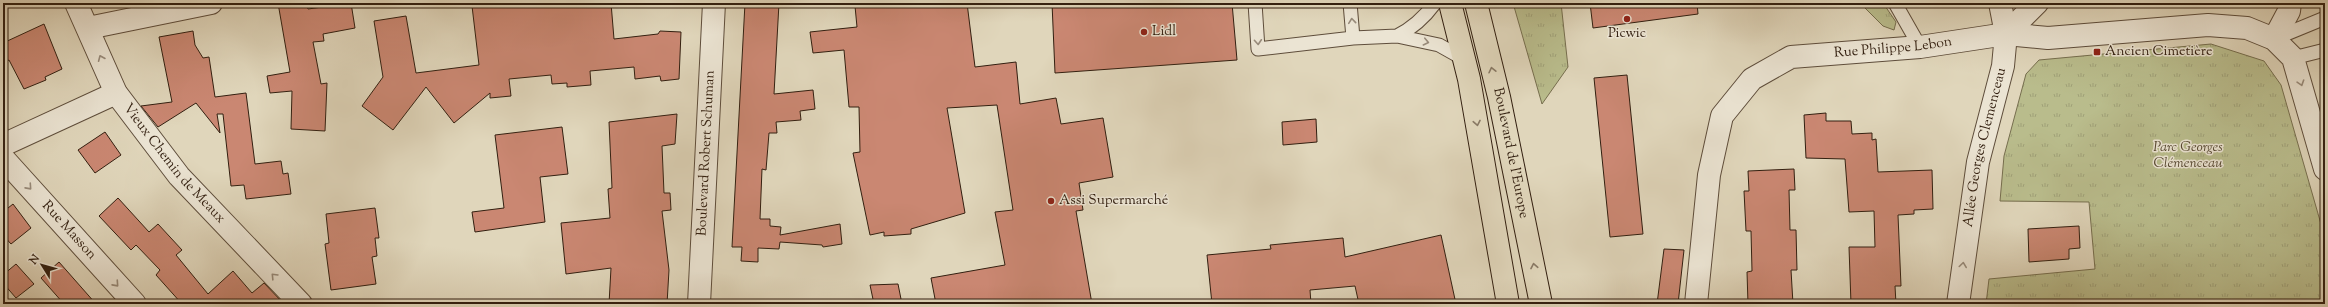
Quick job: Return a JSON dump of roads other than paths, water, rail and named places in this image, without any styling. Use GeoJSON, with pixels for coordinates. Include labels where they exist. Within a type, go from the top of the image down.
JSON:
{"type":"FeatureCollection","features":[{"type":"Feature","properties":{"kind":"main road","name":"Boulevard de l'Europe"},"geometry":{"type":"LineString","coordinates":[[1450,3],[1464,59],[1483,152],[1508,304]]}},
{"type":"Feature","properties":{"kind":"main road","name":"Boulevard de l'Europe"},"geometry":{"type":"LineString","coordinates":[[1476,3],[1499,97],[1541,304]]}},
{"type":"Feature","properties":{"kind":"street","name":"Vieux Chemin de Meaux"},"geometry":{"type":"LineString","coordinates":[[76,3],[116,93],[178,176],[300,304]]}},
{"type":"Feature","properties":{"kind":"street"},"geometry":{"type":"LineString","coordinates":[[88,28],[212,3]]}},
{"type":"Feature","properties":{"kind":"street","name":"Boulevard Robert Schuman"},"geometry":{"type":"LineString","coordinates":[[698,304],[714,3]]}},
{"type":"Feature","properties":{"kind":"street","name":"Allée Georges Clemenceau"},"geometry":{"type":"LineString","coordinates":[[1958,304],[1978,162],[2003,66],[2006,34],[2000,3]]}},
{"type":"Feature","properties":{"kind":"street"},"geometry":{"type":"LineString","coordinates":[[2006,34],[2037,3]]}},
{"type":"Feature","properties":{"kind":"street"},"geometry":{"type":"LineString","coordinates":[[2290,3],[2274,39],[2293,58],[2325,169]]}},
{"type":"Feature","properties":{"kind":"street","name":"Rue Philippe Lebon"},"geometry":{"type":"LineString","coordinates":[[1696,304],[1709,175],[1722,116],[1752,79],[1791,57],[1920,47],[2006,34],[2048,38],[2208,25],[2247,28],[2274,39]]}},
{"type":"Feature","properties":{"kind":"street"},"geometry":{"type":"LineString","coordinates":[[3,145],[116,93]]}},
{"type":"Feature","properties":{"kind":"street"},"geometry":{"type":"LineString","coordinates":[[1483,152],[1512,272],[1518,304]]}},
{"type":"Feature","properties":{"kind":"street","name":"Rue Masson"},"geometry":{"type":"LineString","coordinates":[[3,158],[135,304]]}},
{"type":"Feature","properties":{"kind":"lane"},"geometry":{"type":"LineString","coordinates":[[1255,3],[1258,49],[1353,38],[1397,36],[1439,45],[1464,59]]}},
{"type":"Feature","properties":{"kind":"lane"},"geometry":{"type":"LineString","coordinates":[[1350,3],[1353,38]]}},
{"type":"Feature","properties":{"kind":"lane"},"geometry":{"type":"LineString","coordinates":[[1397,36],[1410,29],[1421,20],[1435,3]]}},
{"type":"Feature","properties":{"kind":"lane"},"geometry":{"type":"LineString","coordinates":[[1895,3],[1920,47]]}},
{"type":"Feature","properties":{"kind":"lane"},"geometry":{"type":"LineString","coordinates":[[2274,39],[2325,18]]}},
{"type":"Feature","properties":{"kind":"lane"},"geometry":{"type":"LineString","coordinates":[[2293,58],[2325,50]]}},
{"type":"Feature","properties":{"kind":"place","name":"Picwic"},"geometry":{"type":"Point","coordinates":[1627,19]}},
{"type":"Feature","properties":{"kind":"place","name":"Lidl"},"geometry":{"type":"Point","coordinates":[1144,32]}},
{"type":"Feature","properties":{"kind":"place","name":"Ancien Cimetière"},"geometry":{"type":"Point","coordinates":[2097,52]}},
{"type":"Feature","properties":{"kind":"place","name":"Assi Supermarché"},"geometry":{"type":"Point","coordinates":[1051,201]}},
{"type":"Feature","properties":{"kind":"park label","name":"Parc Georges Clémenceau"},"geometry":{"type":"Point","coordinates":[2188,156]}}]}
